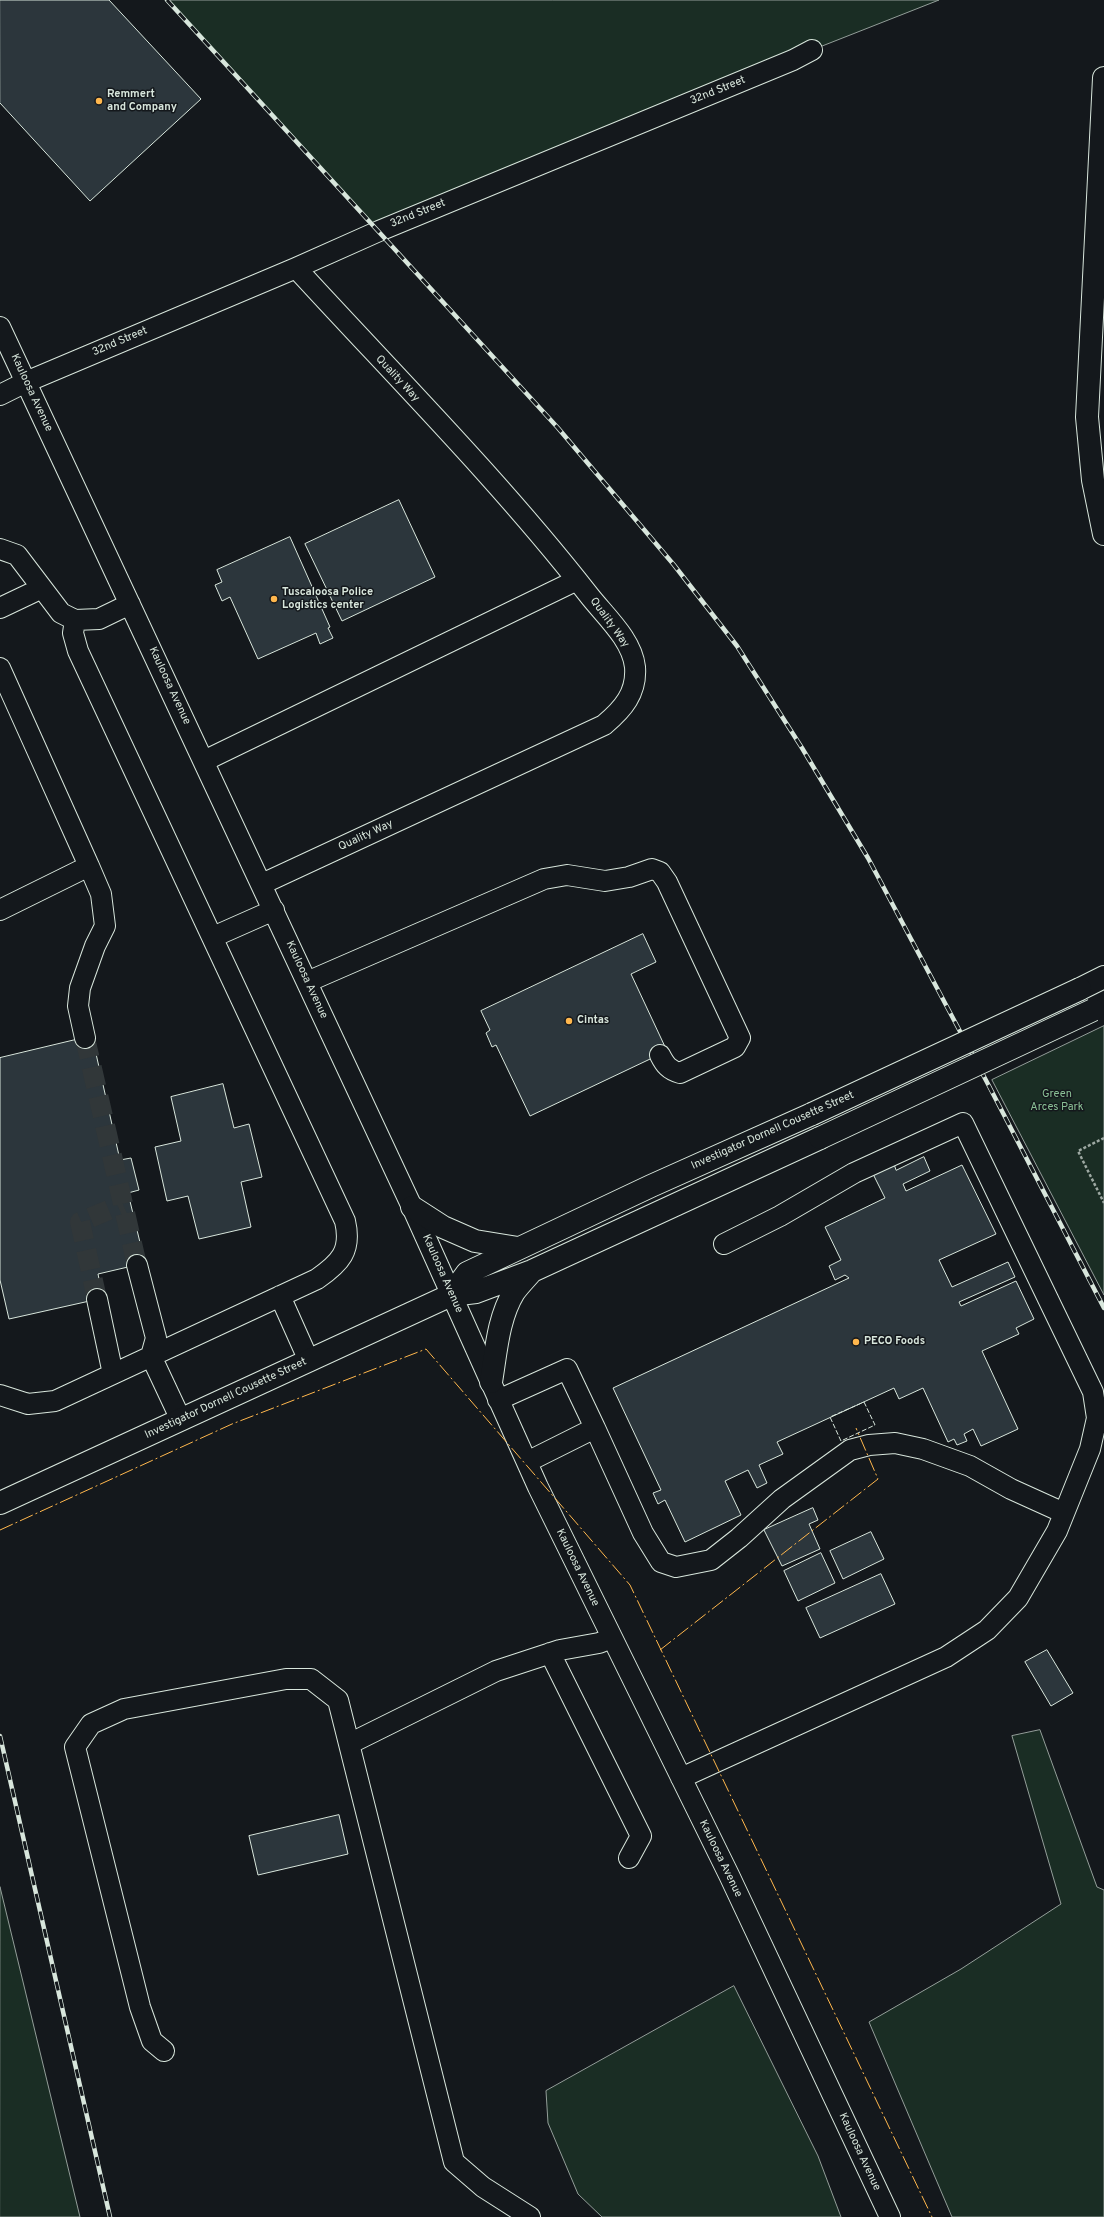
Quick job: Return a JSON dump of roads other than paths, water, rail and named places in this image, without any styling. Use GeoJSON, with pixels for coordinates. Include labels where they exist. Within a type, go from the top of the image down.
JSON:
{"type":"FeatureCollection","features":[{"type":"Feature","properties":{"kind":"main road"},"geometry":{"type":"LineString","coordinates":[[1104,78],[1087,417],[1093,480],[1104,534]]}},
{"type":"Feature","properties":{"kind":"main road","name":"Investigator Dornell Cousette Street"},"geometry":{"type":"LineString","coordinates":[[451,1295],[467,1273],[518,1248],[812,1114],[1104,977]]}},
{"type":"Feature","properties":{"kind":"main road","name":"Investigator Dornell Cousette Street"},"geometry":{"type":"LineString","coordinates":[[0,1503],[451,1295],[476,1292],[532,1271],[1099,1007]]}},
{"type":"Feature","properties":{"kind":"main road"},"geometry":{"type":"LineString","coordinates":[[412,1207],[443,1227],[475,1241],[518,1248]]}},
{"type":"Feature","properties":{"kind":"main road"},"geometry":{"type":"LineString","coordinates":[[494,1391],[500,1330],[507,1307],[514,1292],[532,1271]]}},
{"type":"Feature","properties":{"kind":"street","name":"32nd Street"},"geometry":{"type":"LineString","coordinates":[[0,395],[26,382],[296,268],[379,231],[793,60],[812,50]]}},
{"type":"Feature","properties":{"kind":"street","name":"Quality Way"},"geometry":{"type":"LineString","coordinates":[[262,884],[464,792],[522,762],[585,735],[604,725],[622,710],[633,690],[635,666],[628,645],[578,580],[503,493],[296,268]]}},
{"type":"Feature","properties":{"kind":"street","name":"Kauloosa Avenue"},"geometry":{"type":"LineString","coordinates":[[0,327],[412,1207],[527,1462],[681,1778],[890,2217]]}},
{"type":"Feature","properties":{"kind":"street"},"geometry":{"type":"LineString","coordinates":[[0,550],[17,555],[61,614],[74,620],[99,619],[130,604]]}},
{"type":"Feature","properties":{"kind":"street"},"geometry":{"type":"LineString","coordinates":[[204,761],[578,580]]}},
{"type":"Feature","properties":{"kind":"street"},"geometry":{"type":"LineString","coordinates":[[0,608],[42,588]]}},
{"type":"Feature","properties":{"kind":"street"},"geometry":{"type":"LineString","coordinates":[[0,1396],[28,1404],[55,1400],[280,1296],[316,1279],[334,1267],[346,1251],[348,1232],[345,1221],[306,1137],[78,651],[73,633],[74,620]]}},
{"type":"Feature","properties":{"kind":"street"},"geometry":{"type":"LineString","coordinates":[[0,668],[101,894],[105,926],[95,946],[80,988],[78,1006],[85,1038]]}},
{"type":"Feature","properties":{"kind":"street"},"geometry":{"type":"LineString","coordinates":[[0,910],[89,866]]}},
{"type":"Feature","properties":{"kind":"street"},"geometry":{"type":"LineString","coordinates":[[307,982],[544,879],[567,875],[605,882],[629,877],[652,869],[660,872],[667,882],[740,1038],[735,1047],[680,1072],[672,1071],[664,1063],[660,1055]]}},
{"type":"Feature","properties":{"kind":"street"},"geometry":{"type":"LineString","coordinates":[[213,937],[274,910]]}},
{"type":"Feature","properties":{"kind":"street"},"geometry":{"type":"LineString","coordinates":[[681,1778],[946,1657],[987,1630],[1018,1598],[1057,1531],[1090,1450],[1097,1418],[1092,1392],[963,1123],[854,1173],[780,1216],[724,1244]]}},
{"type":"Feature","properties":{"kind":"street"},"geometry":{"type":"LineString","coordinates":[[137,1265],[156,1338],[151,1356],[181,1420]]}},
{"type":"Feature","properties":{"kind":"street"},"geometry":{"type":"LineString","coordinates":[[280,1296],[309,1361]]}},
{"type":"Feature","properties":{"kind":"street"},"geometry":{"type":"LineString","coordinates":[[97,1299],[113,1374]]}},
{"type":"Feature","properties":{"kind":"street"},"geometry":{"type":"LineString","coordinates":[[494,1391],[567,1369],[643,1533],[661,1562],[676,1567],[710,1560],[739,1538],[782,1499],[831,1463],[850,1450],[869,1445],[895,1443],[923,1449],[970,1466],[1011,1489],[1064,1513]]}},
{"type":"Feature","properties":{"kind":"street"},"geometry":{"type":"LineString","coordinates":[[527,1462],[595,1428]]}},
{"type":"Feature","properties":{"kind":"street"},"geometry":{"type":"LineString","coordinates":[[349,1744],[496,1671],[550,1653],[599,1643],[612,1638]]}},
{"type":"Feature","properties":{"kind":"street"},"geometry":{"type":"LineString","coordinates":[[550,1653],[641,1836],[629,1858]]}},
{"type":"Feature","properties":{"kind":"street"},"geometry":{"type":"LineString","coordinates":[[164,2051],[152,2041],[140,2007],[75,1747],[91,1724],[124,1709],[286,1679],[311,1679],[338,1700],[454,2162],[483,2187],[530,2217]]}},
{"type":"Feature","properties":{"kind":"tunnel"},"geometry":{"type":"LineString","coordinates":[[85,1038],[137,1265]]}},
{"type":"Feature","properties":{"kind":"tunnel"},"geometry":{"type":"LineString","coordinates":[[97,1299],[80,1222],[123,1204]]}},
{"type":"Feature","properties":{"kind":"railway"},"geometry":{"type":"LineString","coordinates":[[167,0],[558,428],[674,565],[737,646],[802,748],[868,858],[989,1086],[1104,1308]]}},
{"type":"Feature","properties":{"kind":"railway"},"geometry":{"type":"LineString","coordinates":[[0,1736],[110,2217]]}},
{"type":"Feature","properties":{"kind":"place","name":"Remmert and Company"},"geometry":{"type":"Point","coordinates":[99,101]}},
{"type":"Feature","properties":{"kind":"place","name":"Tuscaloosa Police Logistics center"},"geometry":{"type":"Point","coordinates":[274,599]}},
{"type":"Feature","properties":{"kind":"place","name":"Cintas"},"geometry":{"type":"Point","coordinates":[569,1021]}},
{"type":"Feature","properties":{"kind":"place","name":"PECO Foods"},"geometry":{"type":"Point","coordinates":[856,1342]}},
{"type":"Feature","properties":{"kind":"park label","name":"Green Arces Park"},"geometry":{"type":"Point","coordinates":[1057,1101]}}]}
